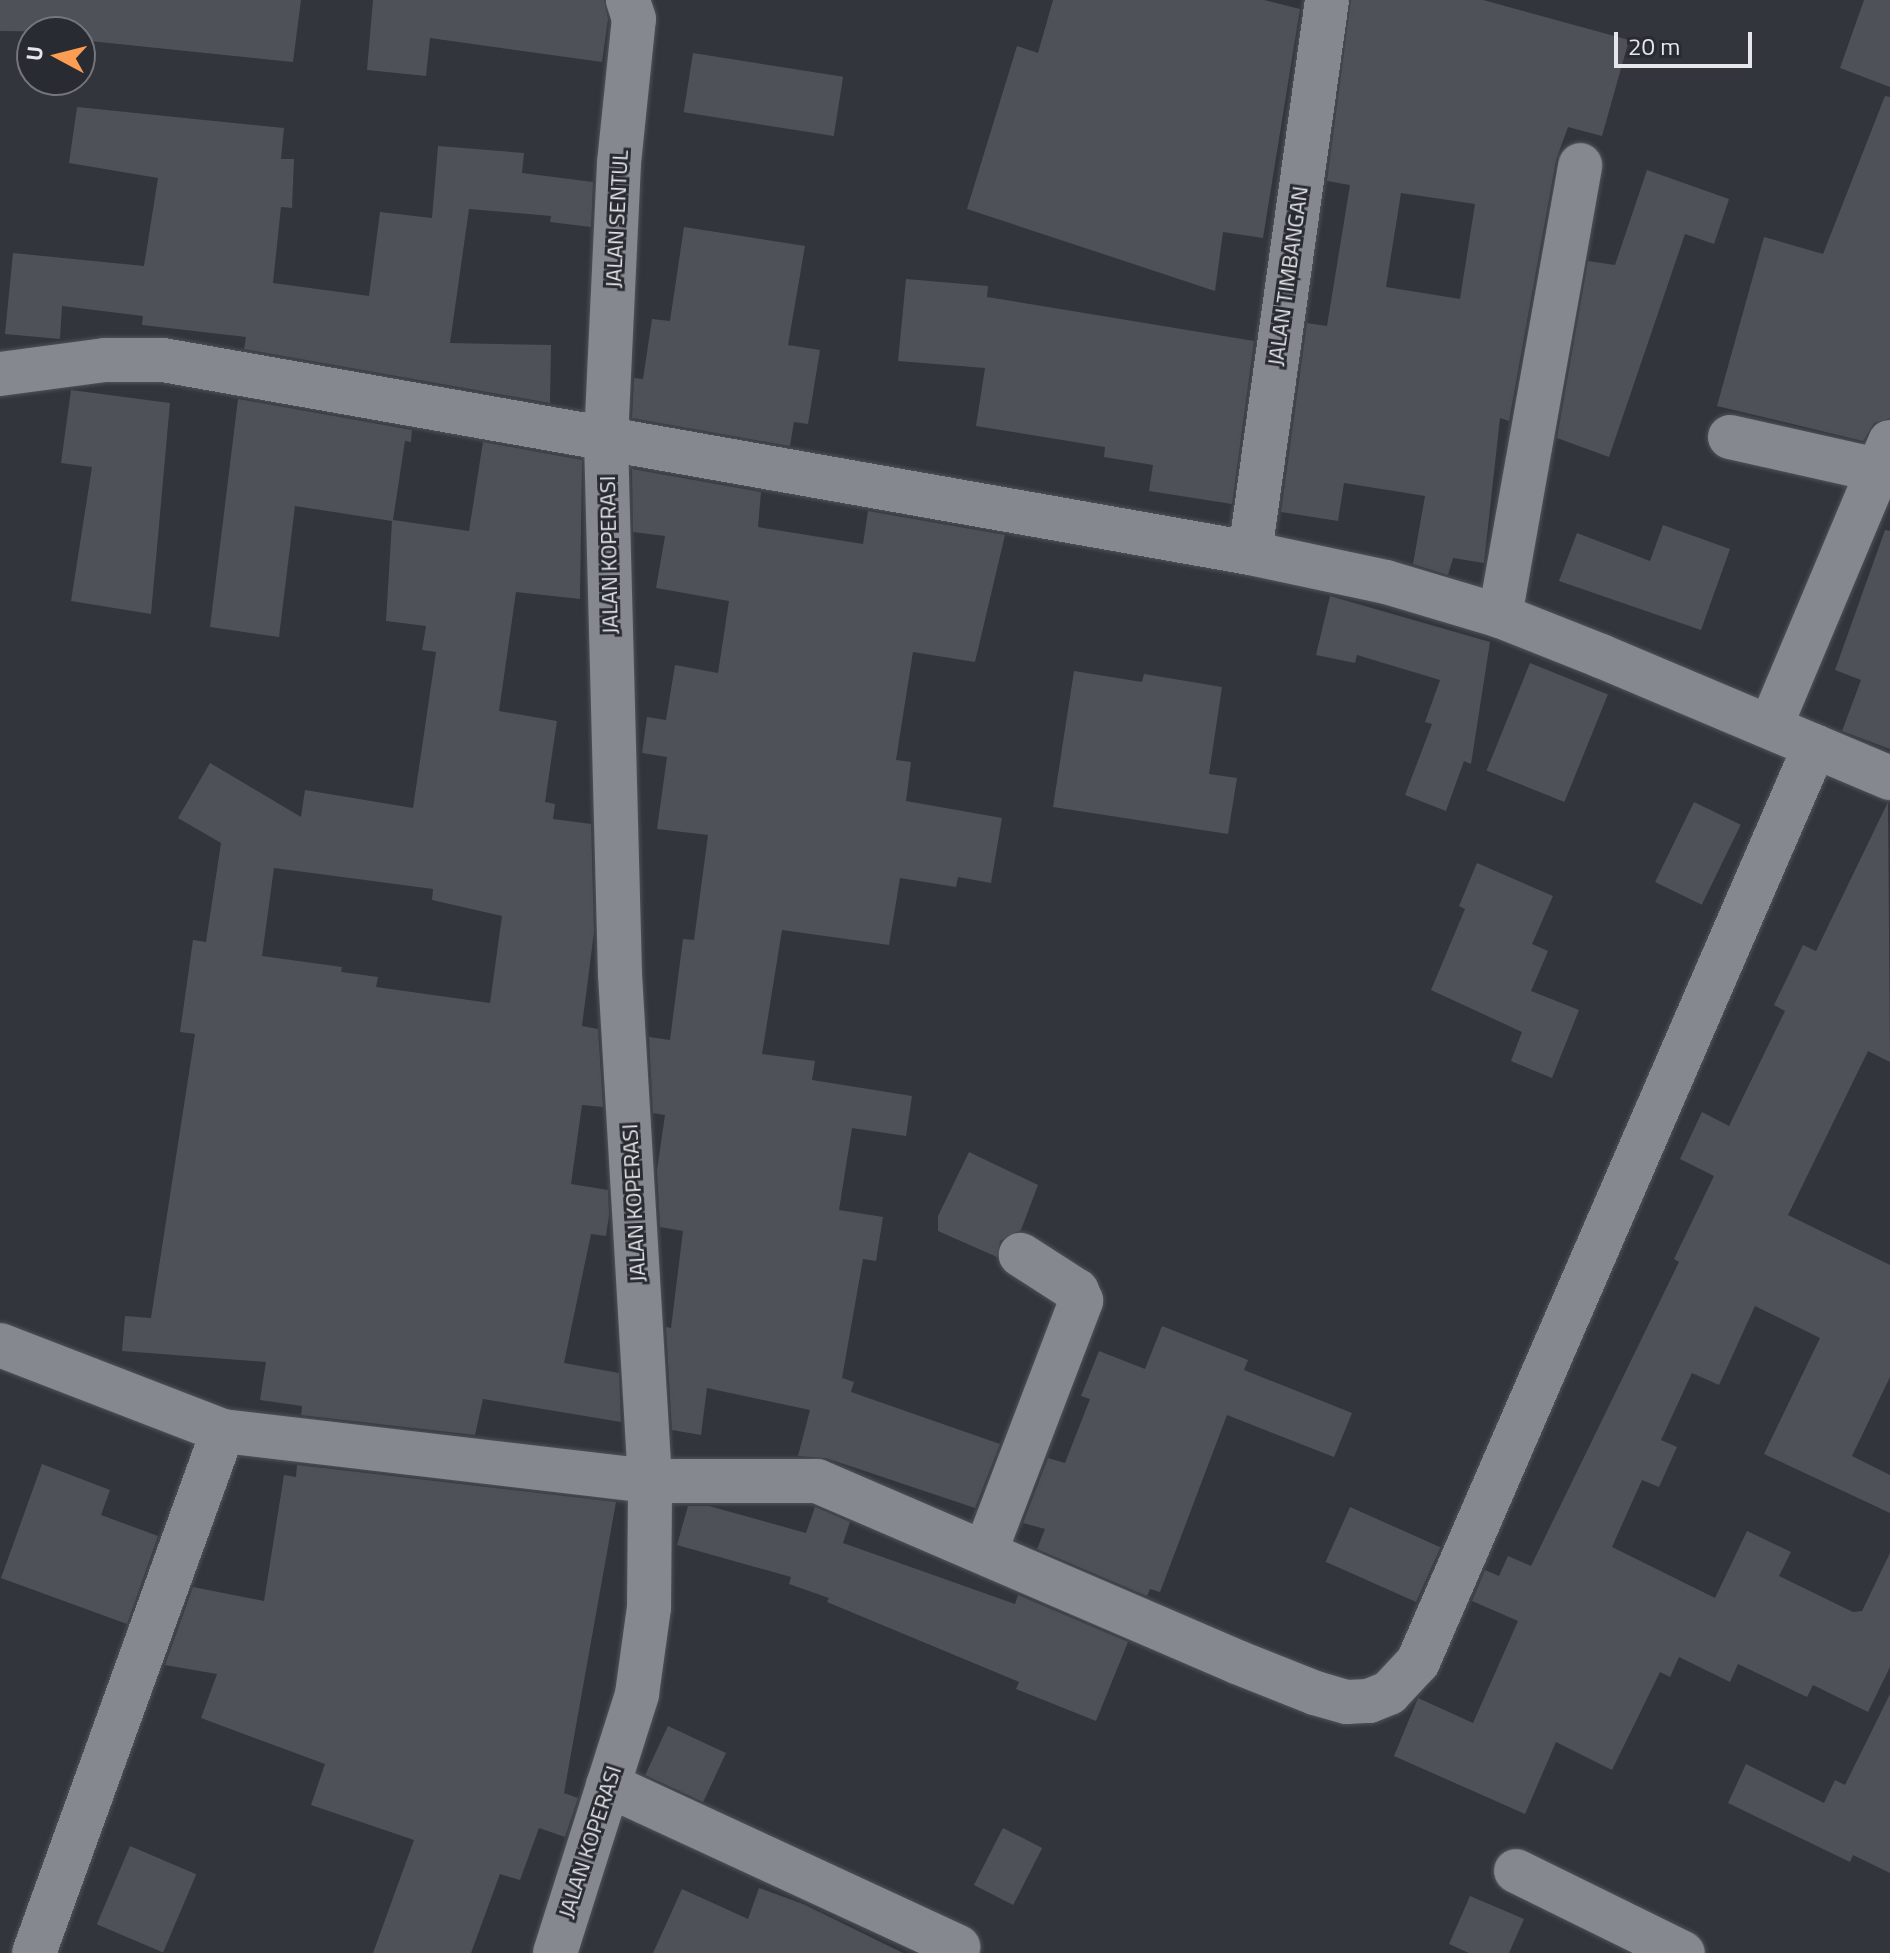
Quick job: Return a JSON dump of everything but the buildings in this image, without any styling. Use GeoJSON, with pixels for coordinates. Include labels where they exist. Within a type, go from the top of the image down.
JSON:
{"type":"FeatureCollection","features":[{"type":"Feature","properties":{"kind":"street","name":"JALAN SENTUL"},"geometry":{"type":"LineString","coordinates":[[606,439],[619,163],[634,19],[628,0]]}},
{"type":"Feature","properties":{"kind":"street","name":"JALAN TIMBANGAN"},"geometry":{"type":"LineString","coordinates":[[1250,553],[1327,0]]}},
{"type":"Feature","properties":{"kind":"street"},"geometry":{"type":"LineString","coordinates":[[1500,616],[1580,165]]}},
{"type":"Feature","properties":{"kind":"street"},"geometry":{"type":"LineString","coordinates":[[0,374],[105,360],[163,360],[1250,553],[1386,582],[1500,616],[1771,725],[1890,778]]}},
{"type":"Feature","properties":{"kind":"street"},"geometry":{"type":"LineString","coordinates":[[1730,437],[1884,456],[1771,725]]}},
{"type":"Feature","properties":{"kind":"street","name":"JALAN KOPERASI"},"geometry":{"type":"LineString","coordinates":[[555,1953],[637,1694],[649,1608],[650,1481],[620,974],[606,439]]}},
{"type":"Feature","properties":{"kind":"street"},"geometry":{"type":"LineString","coordinates":[[0,1345],[223,1431],[650,1481],[817,1481],[986,1550],[1315,1693],[1347,1702],[1369,1701],[1401,1682],[1418,1662],[1815,746]]}},
{"type":"Feature","properties":{"kind":"street"},"geometry":{"type":"LineString","coordinates":[[986,1550],[1081,1301],[1077,1291],[1021,1255]]}},
{"type":"Feature","properties":{"kind":"street"},"geometry":{"type":"LineString","coordinates":[[34,1953],[223,1431]]}},
{"type":"Feature","properties":{"kind":"street"},"geometry":{"type":"LineString","coordinates":[[608,1785],[958,1947]]}},
{"type":"Feature","properties":{"kind":"street"},"geometry":{"type":"LineString","coordinates":[[1516,1871],[1683,1953]]}}]}
